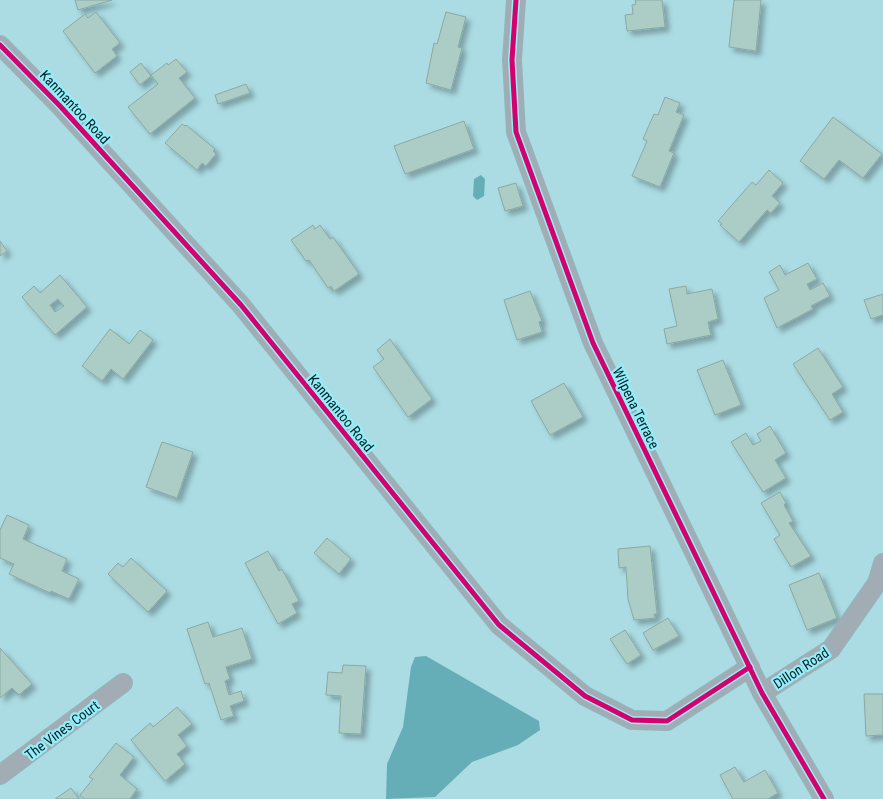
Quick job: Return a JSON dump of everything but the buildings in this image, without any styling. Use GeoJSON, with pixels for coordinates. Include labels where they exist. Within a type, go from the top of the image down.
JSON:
{"type":"FeatureCollection","features":[{"type":"Feature","properties":{"kind":"street","name":"Wilpena Terrace"},"geometry":{"type":"LineString","coordinates":[[516,0],[512,60],[516,132],[592,342],[762,694],[824,799]]}},
{"type":"Feature","properties":{"kind":"street","name":"Kanmantoo Road"},"geometry":{"type":"LineString","coordinates":[[0,45],[60,106],[241,305],[499,625],[585,696],[632,720],[667,721],[750,668]]}},
{"type":"Feature","properties":{"kind":"street","name":"Dillon Road"},"geometry":{"type":"LineString","coordinates":[[762,694],[832,649],[877,583],[883,564]]}},
{"type":"Feature","properties":{"kind":"street","name":"The Vines Court"},"geometry":{"type":"LineString","coordinates":[[0,775],[124,683]]}},
{"type":"Feature","properties":{"kind":"water"},"geometry":{"type":"Polygon","coordinates":[[[481,175],[485,179],[484,196],[477,200],[473,196],[474,179],[481,175]]]}},
{"type":"Feature","properties":{"kind":"water"},"geometry":{"type":"Polygon","coordinates":[[[426,656],[539,721],[540,730],[518,745],[472,762],[435,797],[386,799],[387,764],[403,727],[411,667],[415,657],[426,656]]]}},
{"type":"Feature","properties":{"kind":"cycle path"},"geometry":{"type":"LineString","coordinates":[[516,0],[512,60],[516,132],[593,343],[762,693],[824,799]]}},
{"type":"Feature","properties":{"kind":"cycle path"},"geometry":{"type":"LineString","coordinates":[[0,45],[60,106],[241,305],[499,625],[585,696],[632,720],[667,721],[750,667]]}}]}
